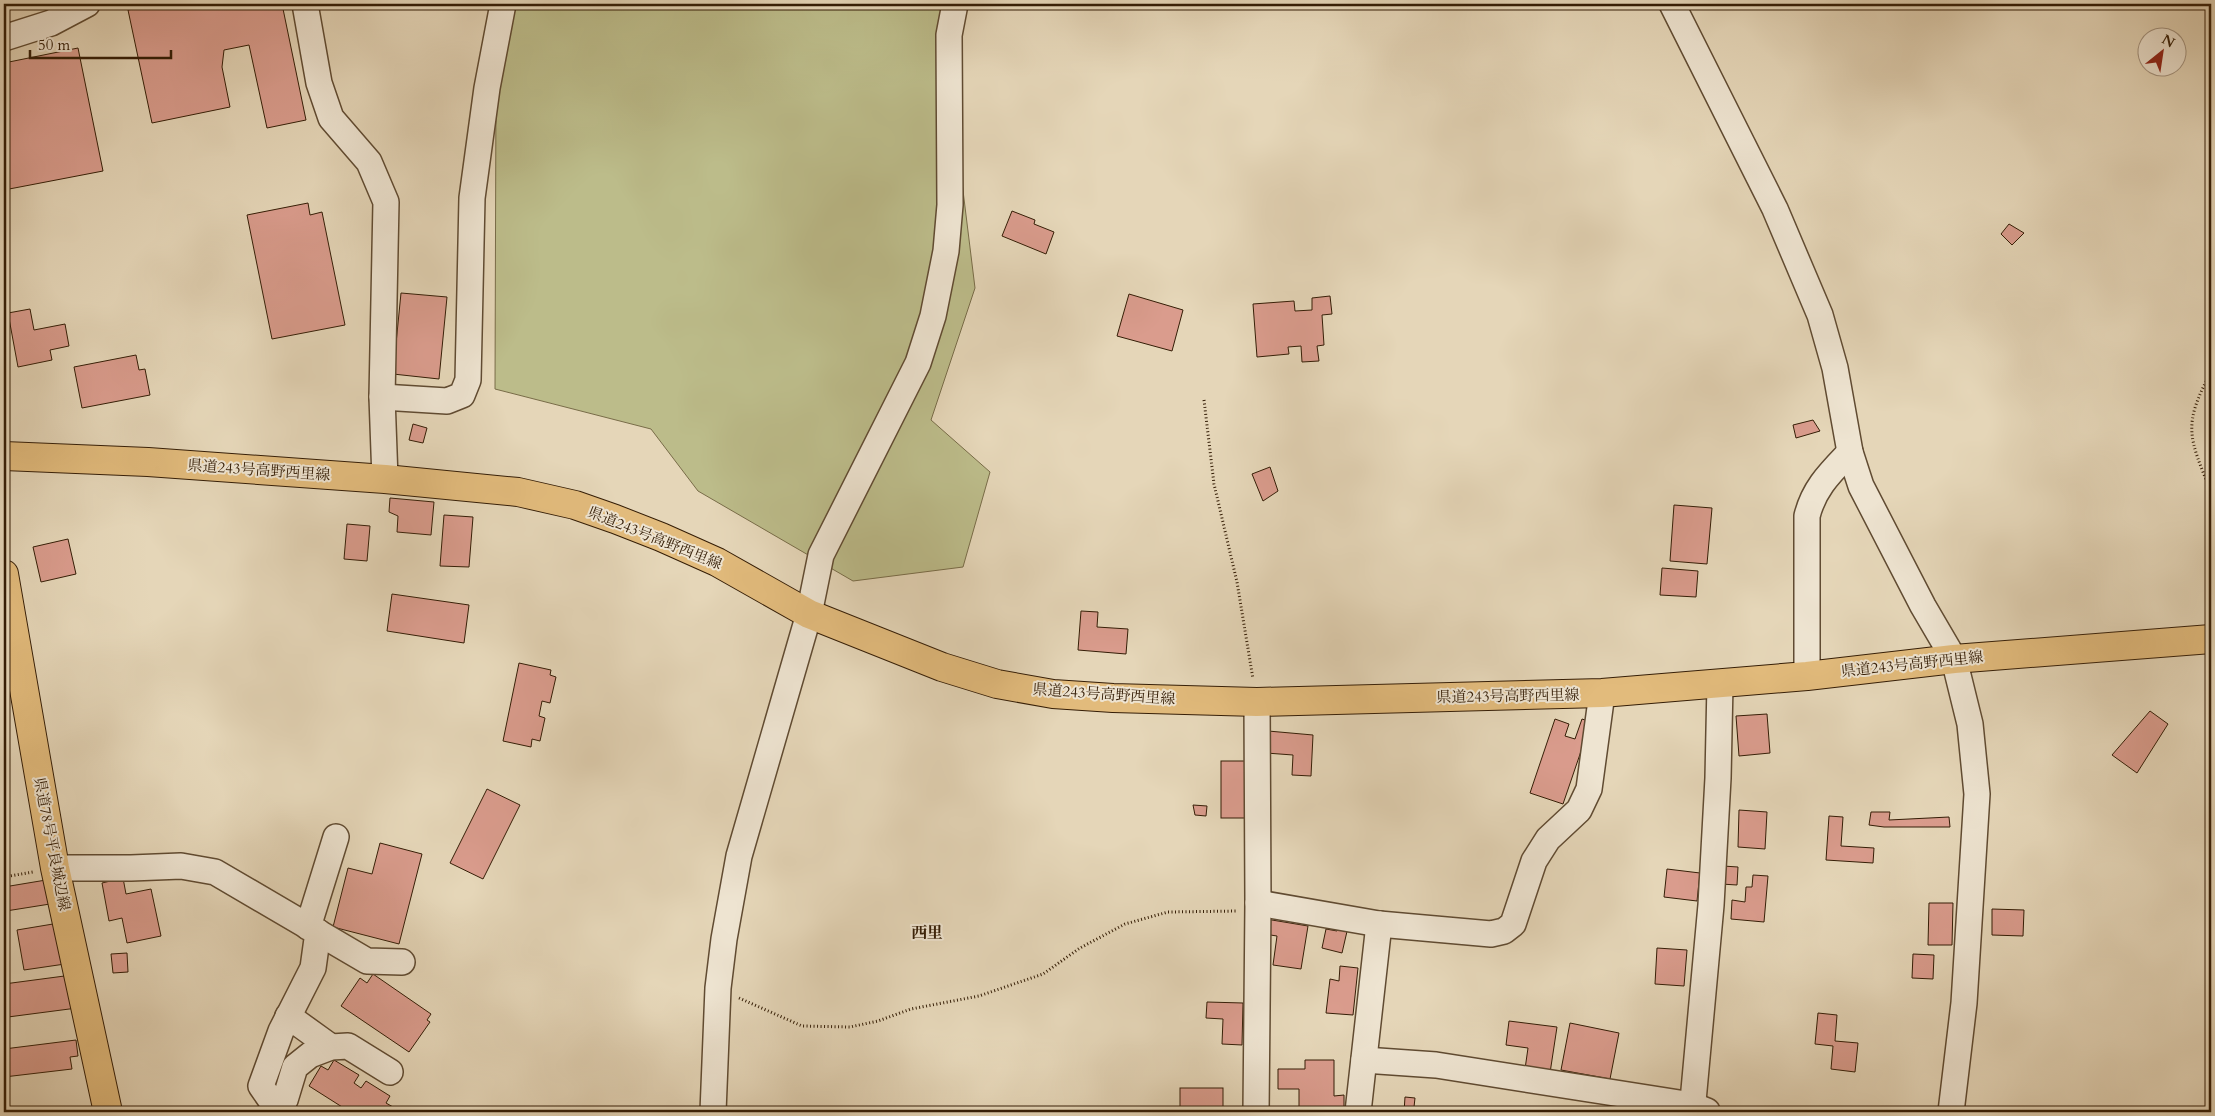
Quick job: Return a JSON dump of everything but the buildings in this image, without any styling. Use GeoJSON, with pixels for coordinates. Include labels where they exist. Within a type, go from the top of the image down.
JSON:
{"type":"FeatureCollection","features":[{"type":"Feature","properties":{"kind":"main road","name":"県道243号高野西里線"},"geometry":{"type":"LineString","coordinates":[[4,456],[148,462],[385,479],[518,492],[574,505],[624,522],[717,562],[809,614],[942,666],[997,684],[1053,694],[1113,698],[1257,702],[1602,693],[1808,676],[1954,659],[2211,639]]}},
{"type":"Feature","properties":{"kind":"main road","name":"県道78号平良城辺線"},"geometry":{"type":"LineString","coordinates":[[4,574],[55,868],[108,1112]]}},
{"type":"Feature","properties":{"kind":"street"},"geometry":{"type":"LineString","coordinates":[[4,38],[51,23],[87,4]]}},
{"type":"Feature","properties":{"kind":"street"},"geometry":{"type":"LineString","coordinates":[[305,4],[319,83],[331,118],[369,162],[386,202],[382,398],[385,479]]}},
{"type":"Feature","properties":{"kind":"street"},"geometry":{"type":"LineString","coordinates":[[382,398],[448,401],[462,395],[468,380],[472,198],[487,88],[502,4]]}},
{"type":"Feature","properties":{"kind":"street"},"geometry":{"type":"LineString","coordinates":[[713,1112],[718,988],[724,939],[739,856],[809,614],[821,555],[918,363],[933,316],[946,251],[950,205],[949,35],[955,4]]}},
{"type":"Feature","properties":{"kind":"street"},"geometry":{"type":"LineString","coordinates":[[1672,4],[1775,210],[1820,315],[1835,368],[1850,452],[1861,486],[1923,606],[1954,659],[1970,724],[1977,794],[1964,1003],[1951,1112]]}},
{"type":"Feature","properties":{"kind":"street"},"geometry":{"type":"LineString","coordinates":[[1808,676],[1807,516],[1811,499],[1823,481],[1850,452]]}},
{"type":"Feature","properties":{"kind":"street"},"geometry":{"type":"LineString","coordinates":[[1364,1060],[1436,1065],[1698,1110],[1718,778],[1720,684]]}},
{"type":"Feature","properties":{"kind":"street"},"geometry":{"type":"LineString","coordinates":[[1258,907],[1379,924],[1491,934],[1504,931],[1513,924],[1534,861],[1548,838],[1579,810],[1588,789],[1602,693]]}},
{"type":"Feature","properties":{"kind":"street"},"geometry":{"type":"LineString","coordinates":[[1256,1112],[1257,702]]}},
{"type":"Feature","properties":{"kind":"street"},"geometry":{"type":"LineString","coordinates":[[336,837],[313,929],[313,968],[288,1016],[267,1066],[261,1086],[270,1099],[285,1100],[295,1067],[310,1055],[331,1047],[348,1046],[390,1072]]}},
{"type":"Feature","properties":{"kind":"street"},"geometry":{"type":"LineString","coordinates":[[55,868],[181,866],[215,872],[367,961],[402,962]]}},
{"type":"Feature","properties":{"kind":"street"},"geometry":{"type":"LineString","coordinates":[[1358,1112],[1379,924]]}},
{"type":"Feature","properties":{"kind":"street"},"geometry":{"type":"LineString","coordinates":[[288,1016],[331,1047]]}},
{"type":"Feature","properties":{"kind":"path"},"geometry":{"type":"LineString","coordinates":[[2211,372],[2199,395],[2191,421],[2192,447],[2211,492]]}},
{"type":"Feature","properties":{"kind":"path"},"geometry":{"type":"LineString","coordinates":[[1204,400],[1214,484],[1237,582],[1257,702]]}},
{"type":"Feature","properties":{"kind":"path"},"geometry":{"type":"LineString","coordinates":[[4,877],[55,868]]}},
{"type":"Feature","properties":{"kind":"path"},"geometry":{"type":"LineString","coordinates":[[718,988],[802,1026],[850,1027],[878,1021],[911,1009],[979,996],[1043,974],[1080,948],[1125,924],[1168,912],[1258,907]]}},
{"type":"Feature","properties":{"kind":"green space"},"geometry":{"type":"Polygon","coordinates":[[[514,4],[940,4],[975,288],[931,420],[990,472],[963,567],[853,581],[698,491],[651,429],[495,389],[496,87],[514,4]]]}},
{"type":"Feature","properties":{"kind":"district","name":"西里"},"geometry":{"type":"Point","coordinates":[927,933]}}]}
